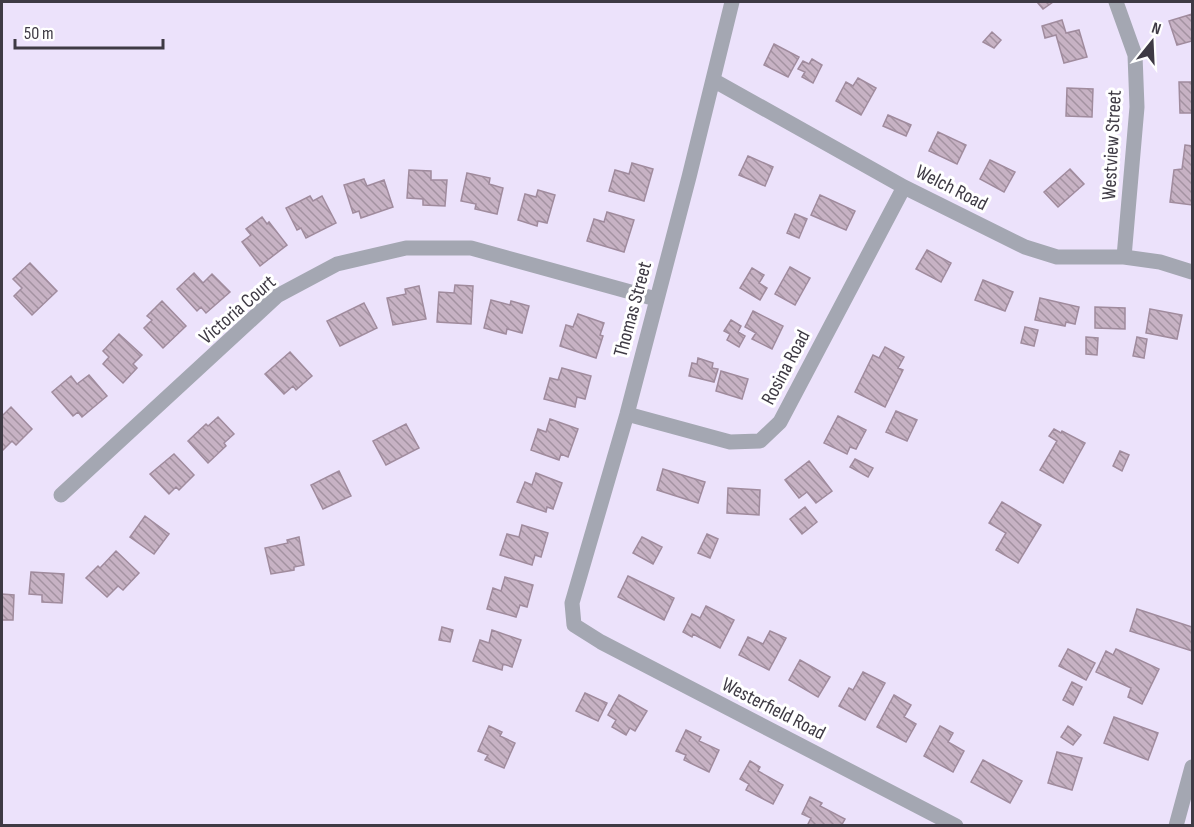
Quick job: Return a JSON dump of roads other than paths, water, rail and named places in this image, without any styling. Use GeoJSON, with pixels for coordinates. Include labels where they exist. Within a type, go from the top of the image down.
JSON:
{"type":"FeatureCollection","features":[{"type":"Feature","properties":{"kind":"street","name":"Thomas Street"},"geometry":{"type":"LineString","coordinates":[[574,625],[572,603],[627,414],[690,177],[732,2]]}},
{"type":"Feature","properties":{"kind":"street","name":"Westview Street"},"geometry":{"type":"LineString","coordinates":[[1116,2],[1134,55],[1137,106],[1124,257]]}},
{"type":"Feature","properties":{"kind":"street","name":"Welch Road"},"geometry":{"type":"LineString","coordinates":[[712,80],[904,187],[1025,247],[1057,257],[1124,257],[1160,262],[1192,272]]}},
{"type":"Feature","properties":{"kind":"street","name":"Rosina Road"},"geometry":{"type":"LineString","coordinates":[[627,414],[730,442],[760,441],[780,422],[904,187]]}},
{"type":"Feature","properties":{"kind":"street","name":"Victoria Court"},"geometry":{"type":"LineString","coordinates":[[61,495],[277,296],[337,264],[406,248],[471,248],[656,299]]}},
{"type":"Feature","properties":{"kind":"street","name":"Westerfield Road"},"geometry":{"type":"LineString","coordinates":[[574,625],[601,642],[956,825]]}},
{"type":"Feature","properties":{"kind":"street"},"geometry":{"type":"LineString","coordinates":[[1176,825],[1192,767]]}}]}
